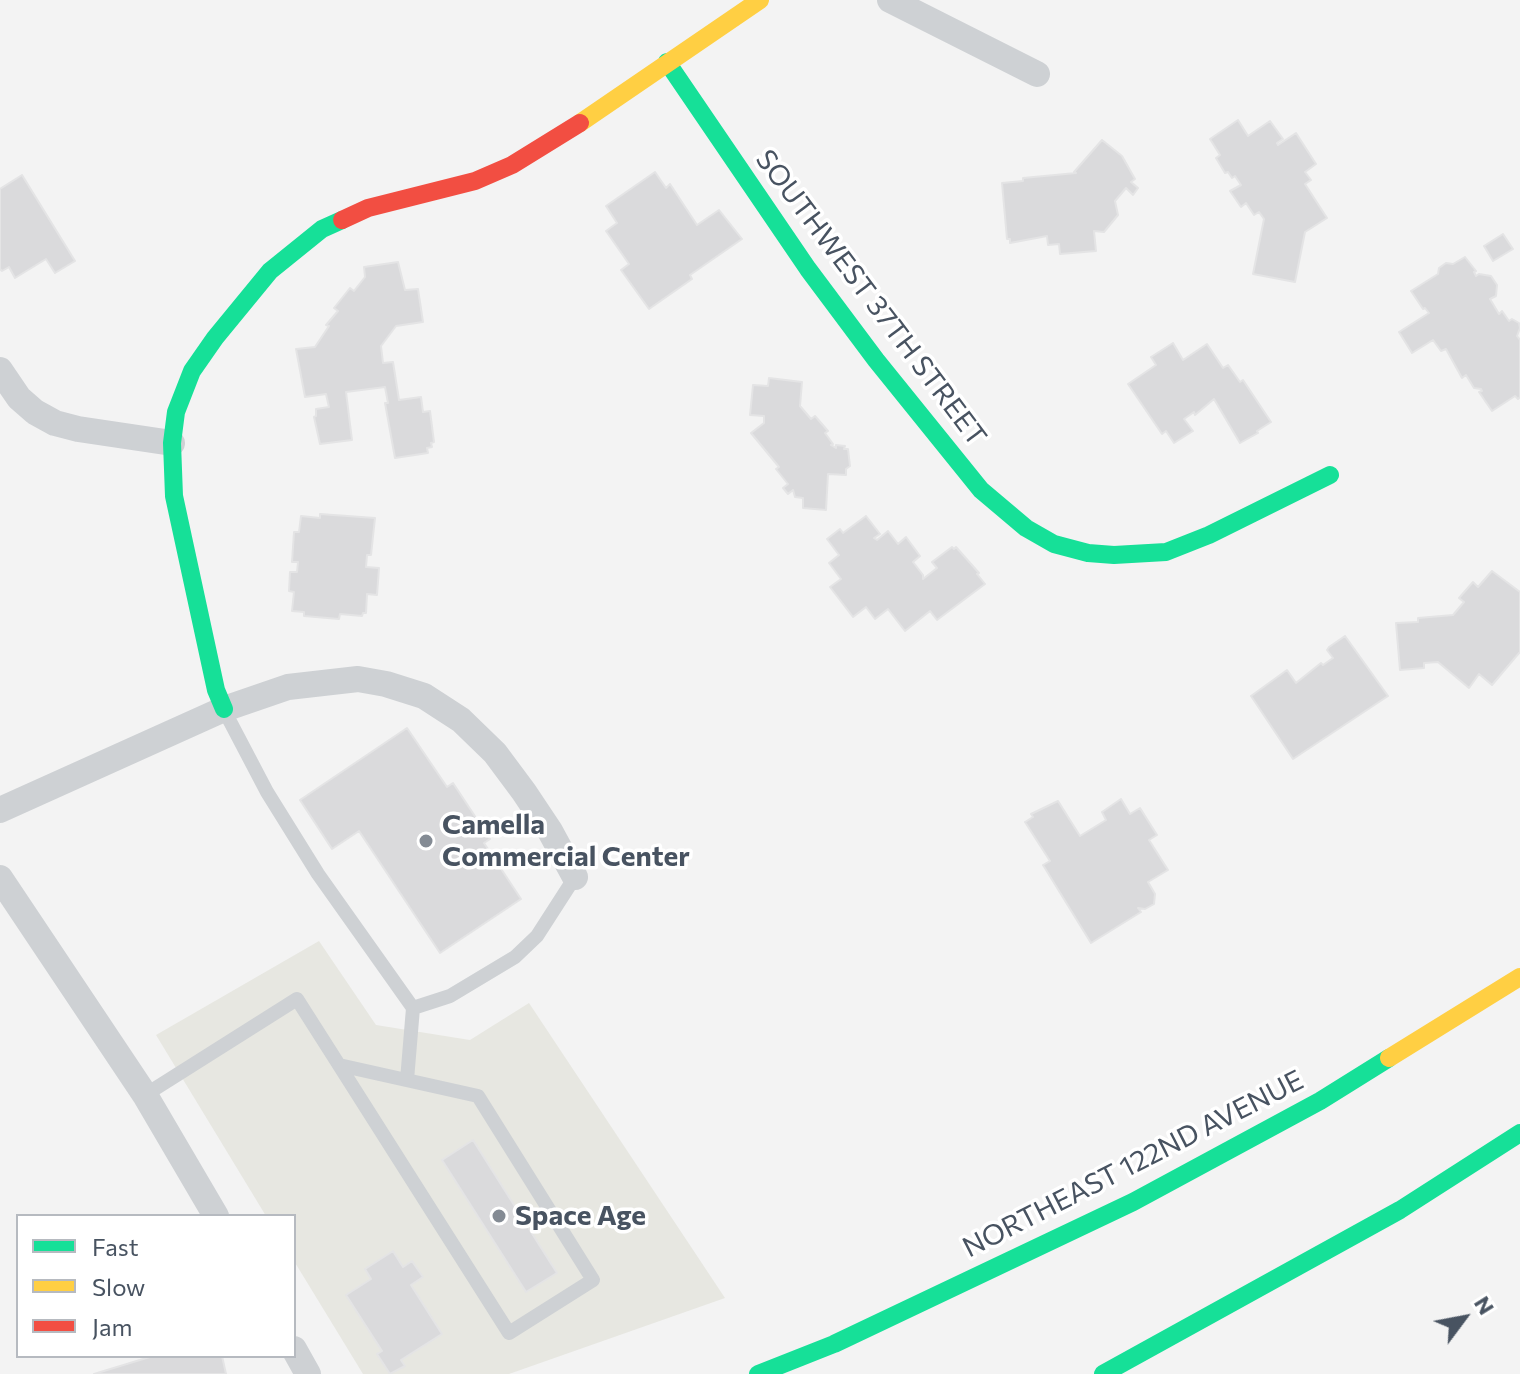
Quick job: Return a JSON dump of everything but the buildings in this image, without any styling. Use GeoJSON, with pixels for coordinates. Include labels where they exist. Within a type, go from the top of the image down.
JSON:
{"type":"FeatureCollection","features":[{"type":"Feature","properties":{"kind":"main road"},"geometry":{"type":"LineString","coordinates":[[224,709],[216,690],[174,496],[172,443],[176,412],[192,371],[270,271],[322,229],[368,208],[475,181],[512,165],[549,144],[760,0]]}},
{"type":"Feature","properties":{"kind":"main road","name":"SOUTHWEST 37TH STREET"},"geometry":{"type":"LineString","coordinates":[[667,62],[808,269],[941,443],[981,490],[1026,528],[1054,544],[1088,553],[1166,552],[1209,535],[1330,475]]}},
{"type":"Feature","properties":{"kind":"main road","name":"NORTHEAST 122ND AVENUE"},"geometry":{"type":"LineString","coordinates":[[758,1374],[834,1344],[1133,1202],[1320,1101],[1520,977]]}},
{"type":"Feature","properties":{"kind":"main road"},"geometry":{"type":"LineString","coordinates":[[1103,1374],[1400,1210],[1520,1133]]}},
{"type":"Feature","properties":{"kind":"street"},"geometry":{"type":"LineString","coordinates":[[890,0],[1037,74]]}},
{"type":"Feature","properties":{"kind":"street"},"geometry":{"type":"LineString","coordinates":[[0,370],[19,398],[55,423],[172,443]]}},
{"type":"Feature","properties":{"kind":"street"},"geometry":{"type":"LineString","coordinates":[[0,810],[224,709],[288,687],[331,681],[372,681],[424,696],[461,720],[495,753],[550,831],[575,877]]}},
{"type":"Feature","properties":{"kind":"street"},"geometry":{"type":"LineString","coordinates":[[0,878],[145,1095],[215,1214]]}},
{"type":"Feature","properties":{"kind":"street"},"geometry":{"type":"LineString","coordinates":[[296,1353],[308,1374]]}},
{"type":"Feature","properties":{"kind":"lane"},"geometry":{"type":"LineString","coordinates":[[224,709],[267,792],[318,874],[413,1008],[407,1080]]}},
{"type":"Feature","properties":{"kind":"lane"},"geometry":{"type":"LineString","coordinates":[[413,1008],[450,996],[515,957],[537,936],[575,877]]}},
{"type":"Feature","properties":{"kind":"lane"},"geometry":{"type":"LineString","coordinates":[[145,1095],[297,999],[509,1333],[593,1280],[478,1096],[339,1065]]}},
{"type":"Feature","properties":{"kind":"shaded area"},"geometry":{"type":"Polygon","coordinates":[[[319,941],[376,1025],[470,1040],[529,1003],[725,1298],[509,1374],[363,1374],[296,1264],[296,1214],[265,1214],[156,1035],[319,941]]]}},
{"type":"Feature","properties":{"kind":"traffic: fast"},"geometry":{"type":"LineString","coordinates":[[667,62],[808,269],[876,360],[981,490],[1026,528],[1054,544],[1088,553],[1166,552],[1209,535],[1330,475]]}},
{"type":"Feature","properties":{"kind":"traffic: fast"},"geometry":{"type":"LineString","coordinates":[[224,709],[216,690],[174,496],[172,443],[176,412],[192,371],[270,271],[322,229],[342,220]]}},
{"type":"Feature","properties":{"kind":"traffic: fast"},"geometry":{"type":"LineString","coordinates":[[758,1374],[834,1344],[1133,1202],[1320,1101],[1389,1058]]}},
{"type":"Feature","properties":{"kind":"traffic: fast"},"geometry":{"type":"LineString","coordinates":[[1103,1374],[1400,1210],[1520,1133]]}},
{"type":"Feature","properties":{"kind":"traffic: slow"},"geometry":{"type":"LineString","coordinates":[[580,123],[760,0]]}},
{"type":"Feature","properties":{"kind":"traffic: slow"},"geometry":{"type":"LineString","coordinates":[[1389,1058],[1520,977]]}},
{"type":"Feature","properties":{"kind":"traffic: jam"},"geometry":{"type":"LineString","coordinates":[[342,220],[368,208],[475,181],[512,165],[580,123]]}},
{"type":"Feature","properties":{"kind":"place","name":"Camella Commercial Center"},"geometry":{"type":"Point","coordinates":[426,841]}},
{"type":"Feature","properties":{"kind":"place","name":"Space Age"},"geometry":{"type":"Point","coordinates":[499,1216]}}]}
